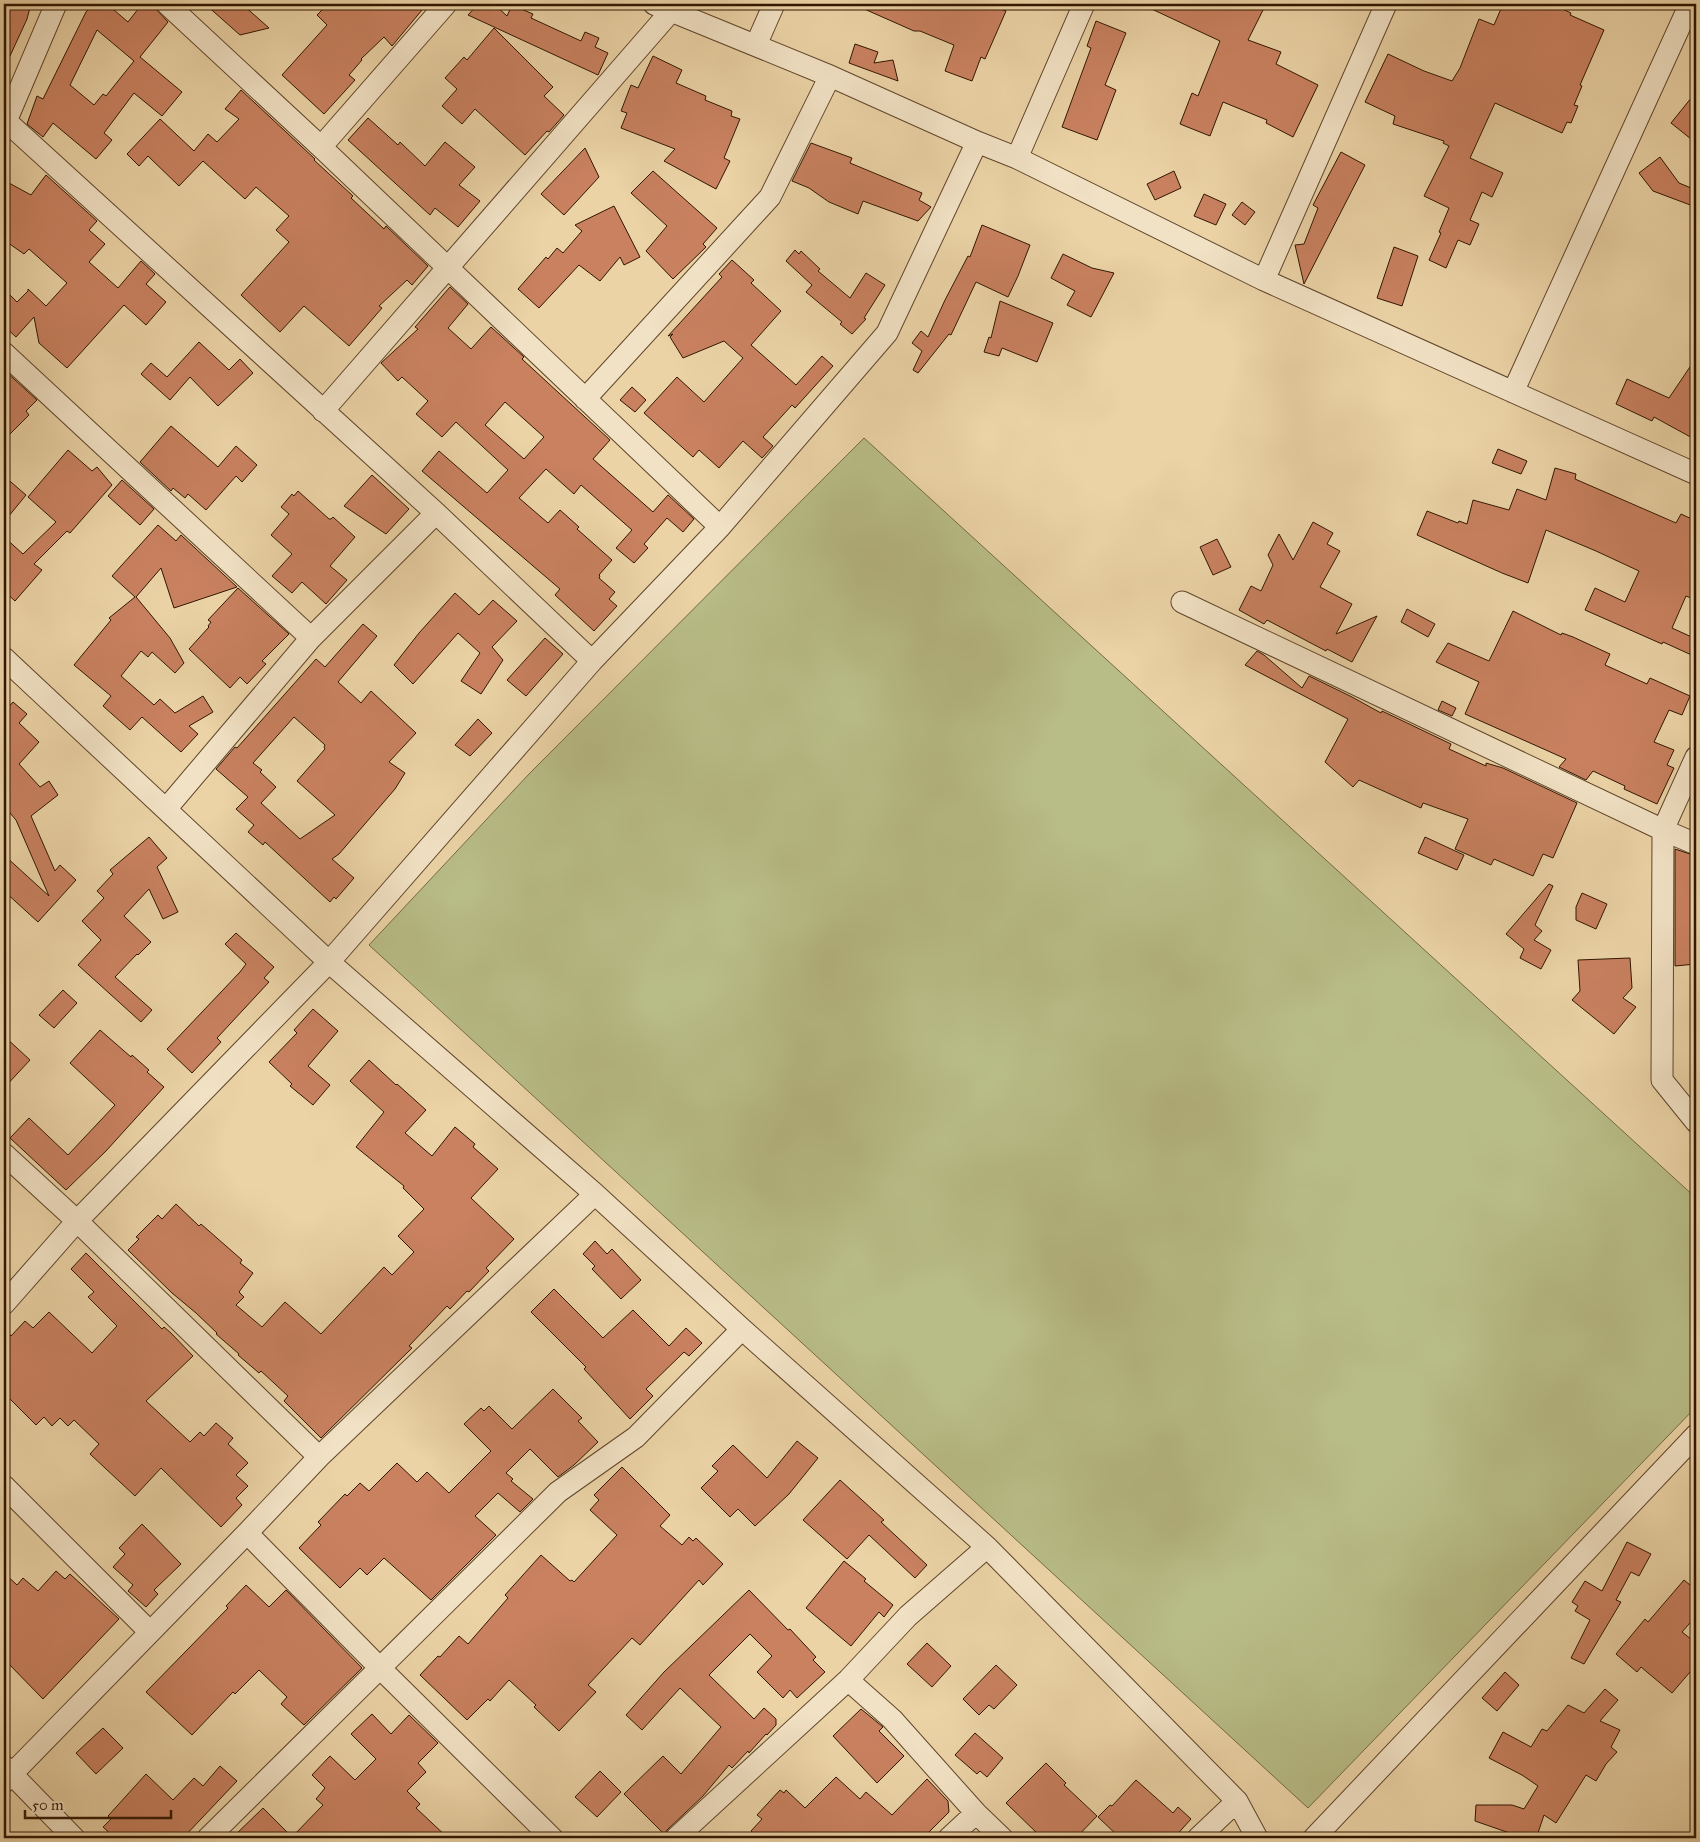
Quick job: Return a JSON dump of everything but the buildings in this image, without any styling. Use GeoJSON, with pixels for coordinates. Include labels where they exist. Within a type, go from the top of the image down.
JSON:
{"type":"FeatureCollection","features":[{"type":"Feature","properties":{"kind":"street"},"geometry":{"type":"LineString","coordinates":[[56,4],[5,124],[436,513],[592,661]]}},
{"type":"Feature","properties":{"kind":"street"},"geometry":{"type":"LineString","coordinates":[[167,4],[321,147],[720,527]]}},
{"type":"Feature","properties":{"kind":"street"},"geometry":{"type":"LineString","coordinates":[[321,147],[446,4]]}},
{"type":"Feature","properties":{"kind":"street"},"geometry":{"type":"LineString","coordinates":[[756,45],[774,4]]}},
{"type":"Feature","properties":{"kind":"street"},"geometry":{"type":"LineString","coordinates":[[1017,158],[1084,4]]}},
{"type":"Feature","properties":{"kind":"street"},"geometry":{"type":"LineString","coordinates":[[1264,280],[1386,4]]}},
{"type":"Feature","properties":{"kind":"street"},"geometry":{"type":"LineString","coordinates":[[1513,392],[1690,4]]}},
{"type":"Feature","properties":{"kind":"street"},"geometry":{"type":"LineString","coordinates":[[323,411],[448,268],[663,7],[830,76],[1017,158],[1264,280],[1696,474]]}},
{"type":"Feature","properties":{"kind":"street"},"geometry":{"type":"LineString","coordinates":[[585,399],[770,196],[830,76]]}},
{"type":"Feature","properties":{"kind":"street"},"geometry":{"type":"LineString","coordinates":[[4,1304],[77,1222],[329,962],[592,661],[720,527],[888,333],[977,142]]}},
{"type":"Feature","properties":{"kind":"street"},"geometry":{"type":"LineString","coordinates":[[4,353],[312,638]]}},
{"type":"Feature","properties":{"kind":"street"},"geometry":{"type":"LineString","coordinates":[[166,809],[312,638],[436,513]]}},
{"type":"Feature","properties":{"kind":"street"},"geometry":{"type":"LineString","coordinates":[[1182,602],[1696,844]]}},
{"type":"Feature","properties":{"kind":"street"},"geometry":{"type":"LineString","coordinates":[[6,666],[166,809],[329,962],[595,1194],[742,1329],[987,1548],[1237,1801],[1257,1838]]}},
{"type":"Feature","properties":{"kind":"street"},"geometry":{"type":"LineString","coordinates":[[1696,757],[1663,830],[1662,1080],[1696,1122]]}},
{"type":"Feature","properties":{"kind":"street"},"geometry":{"type":"LineString","coordinates":[[4,1154],[77,1222],[319,1457]]}},
{"type":"Feature","properties":{"kind":"street"},"geometry":{"type":"LineString","coordinates":[[74,1838],[6,1774],[150,1632],[319,1457],[595,1194]]}},
{"type":"Feature","properties":{"kind":"street"},"geometry":{"type":"LineString","coordinates":[[208,1838],[558,1492],[636,1437],[742,1329]]}},
{"type":"Feature","properties":{"kind":"street"},"geometry":{"type":"LineString","coordinates":[[1314,1838],[1696,1436]]}},
{"type":"Feature","properties":{"kind":"street"},"geometry":{"type":"LineString","coordinates":[[4,1486],[150,1632]]}},
{"type":"Feature","properties":{"kind":"street"},"geometry":{"type":"LineString","coordinates":[[247,1533],[552,1838]]}},
{"type":"Feature","properties":{"kind":"street"},"geometry":{"type":"LineString","coordinates":[[676,1838],[848,1680],[908,1616],[987,1548]]}},
{"type":"Feature","properties":{"kind":"street"},"geometry":{"type":"LineString","coordinates":[[848,1680],[892,1719],[976,1813],[1002,1838]]}},
{"type":"Feature","properties":{"kind":"street"},"geometry":{"type":"LineString","coordinates":[[1198,1838],[1237,1801]]}},
{"type":"Feature","properties":{"kind":"street"},"geometry":{"type":"LineString","coordinates":[[949,1838],[976,1813]]}},
{"type":"Feature","properties":{"kind":"green space"},"geometry":{"type":"Polygon","coordinates":[[[864,438],[1696,1198],[1696,1407],[1308,1808],[369,945],[529,774],[864,438]]]}}]}
